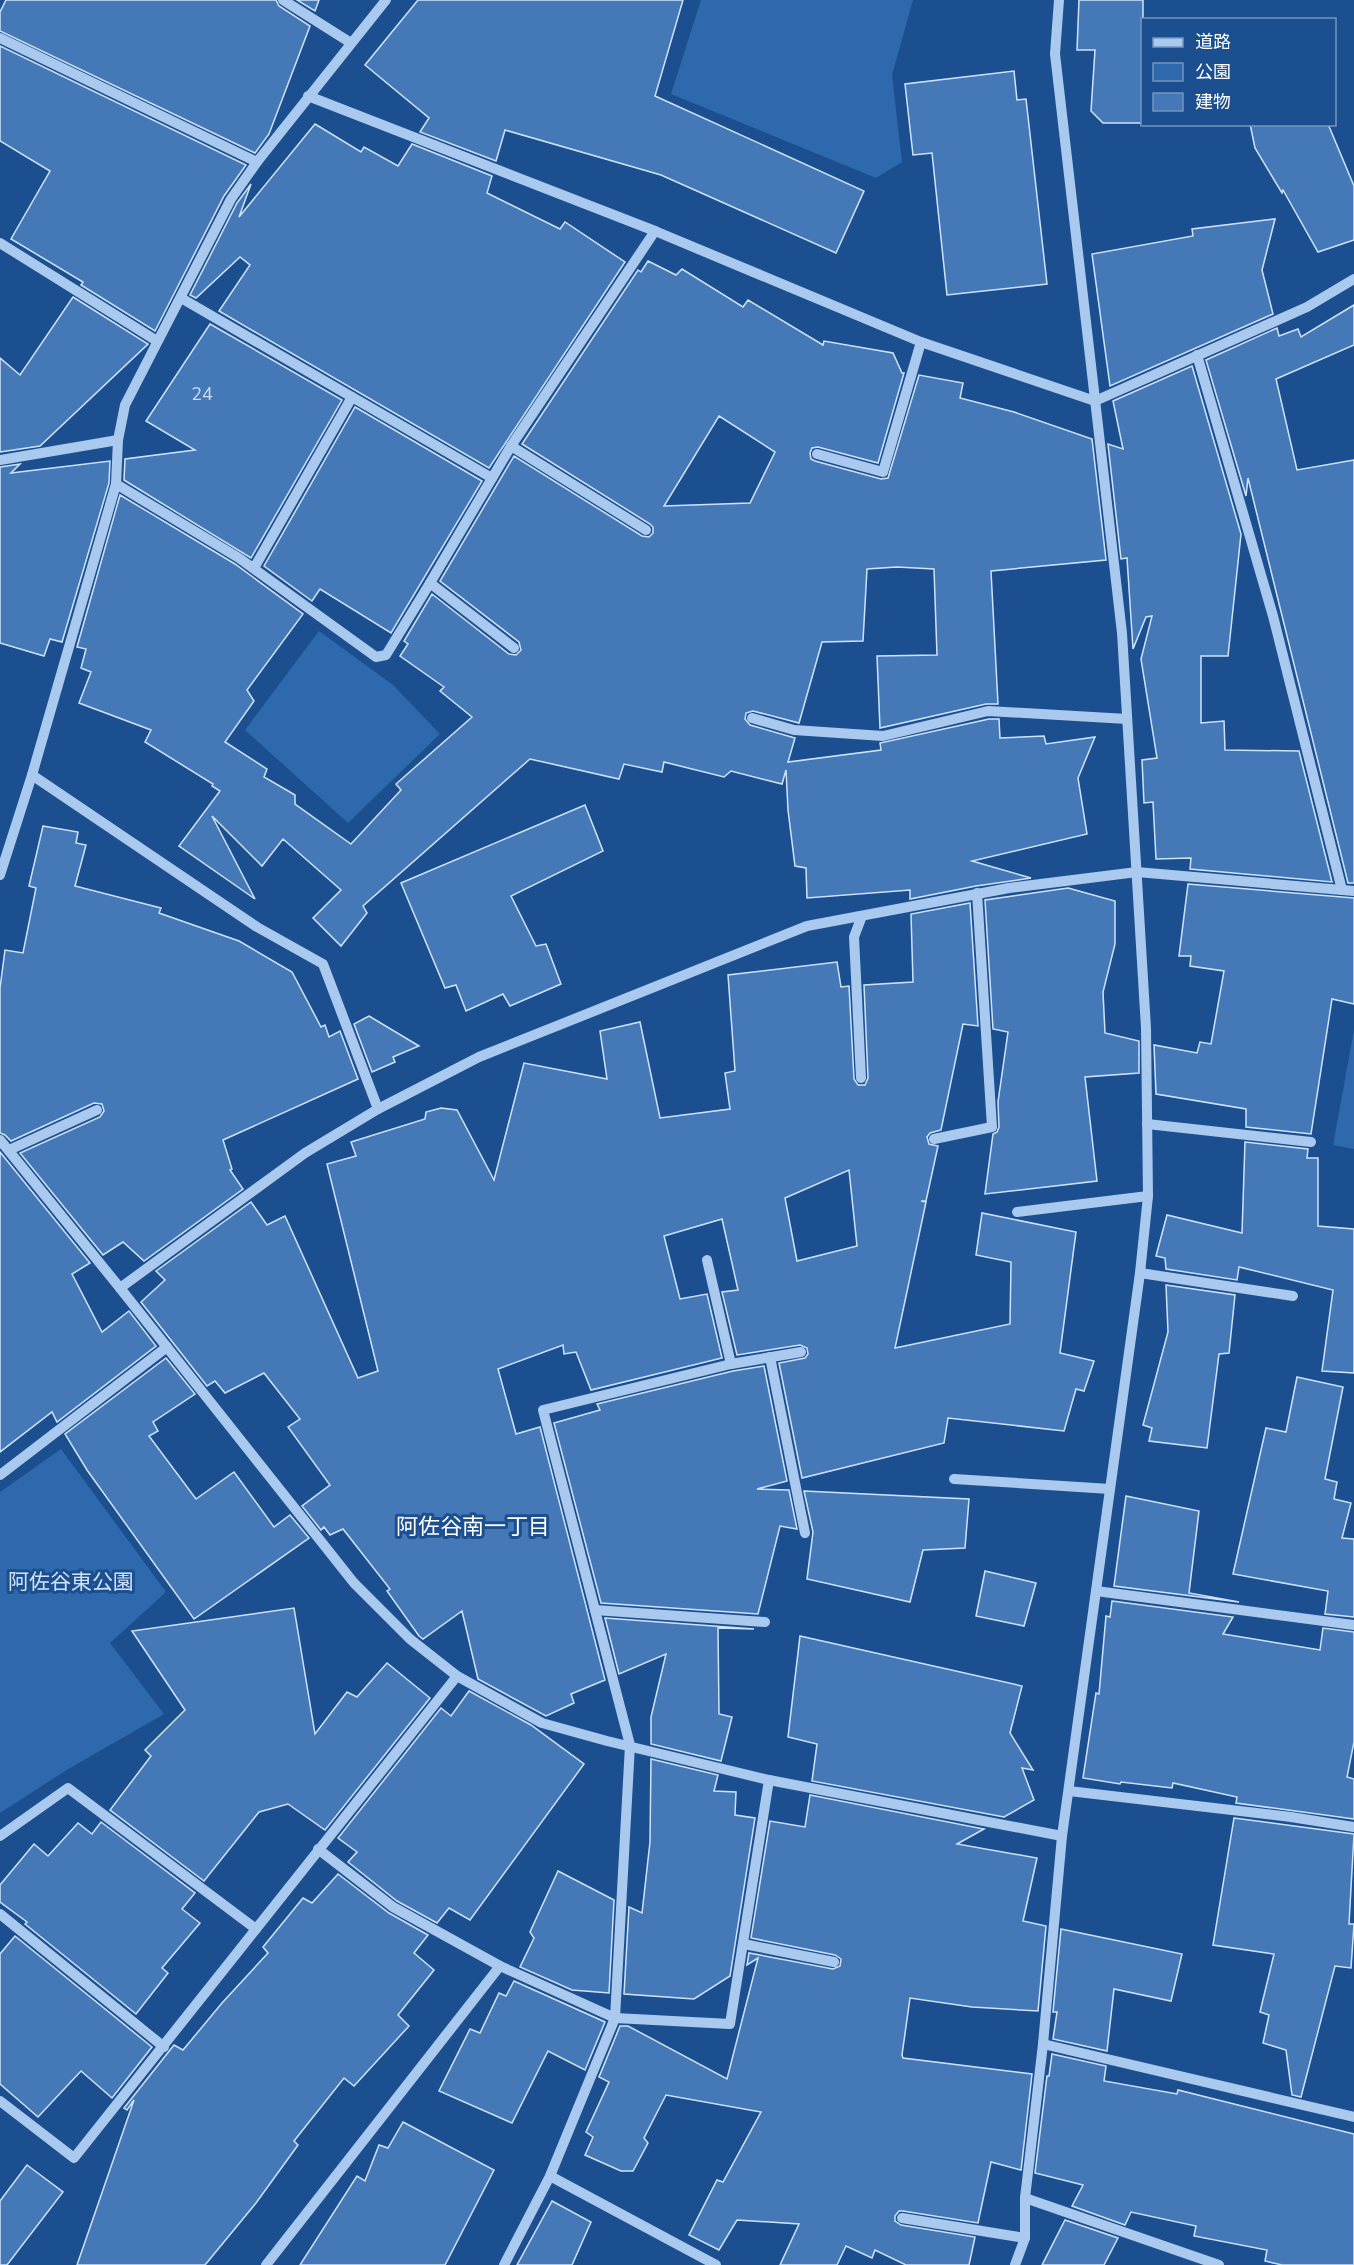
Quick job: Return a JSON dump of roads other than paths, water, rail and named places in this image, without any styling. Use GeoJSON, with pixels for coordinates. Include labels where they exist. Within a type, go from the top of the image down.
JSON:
{"type":"FeatureCollection","features":[{"type":"Feature","properties":{"kind":"street"},"geometry":{"type":"LineString","coordinates":[[283,0],[351,43]]}},
{"type":"Feature","properties":{"kind":"street"},"geometry":{"type":"LineString","coordinates":[[0,875],[32,775],[116,484],[118,440],[125,405],[231,198],[308,96],[386,0]]}},
{"type":"Feature","properties":{"kind":"street"},"geometry":{"type":"LineString","coordinates":[[1015,2265],[1025,2238],[1025,2198],[1043,2044],[1062,1836],[1140,1274],[1148,1196],[1146,1028],[1122,633],[1055,54],[1059,0]]}},
{"type":"Feature","properties":{"kind":"street"},"geometry":{"type":"LineString","coordinates":[[0,38],[257,162]]}},
{"type":"Feature","properties":{"kind":"street"},"geometry":{"type":"LineString","coordinates":[[308,96],[656,231],[921,342],[1095,401],[1307,307],[1354,279]]}},
{"type":"Feature","properties":{"kind":"street"},"geometry":{"type":"LineString","coordinates":[[116,484],[254,568],[376,657],[386,656],[511,446],[656,231]]}},
{"type":"Feature","properties":{"kind":"street"},"geometry":{"type":"LineString","coordinates":[[0,243],[158,342]]}},
{"type":"Feature","properties":{"kind":"street"},"geometry":{"type":"LineString","coordinates":[[181,298],[492,478]]}},
{"type":"Feature","properties":{"kind":"street"},"geometry":{"type":"LineString","coordinates":[[817,454],[883,472],[921,342]]}},
{"type":"Feature","properties":{"kind":"street"},"geometry":{"type":"LineString","coordinates":[[1197,355],[1273,616],[1342,890]]}},
{"type":"Feature","properties":{"kind":"street"},"geometry":{"type":"LineString","coordinates":[[254,568],[352,397]]}},
{"type":"Feature","properties":{"kind":"street"},"geometry":{"type":"LineString","coordinates":[[0,460],[118,440]]}},
{"type":"Feature","properties":{"kind":"street"},"geometry":{"type":"LineString","coordinates":[[511,446],[646,530]]}},
{"type":"Feature","properties":{"kind":"street"},"geometry":{"type":"LineString","coordinates":[[430,583],[514,648]]}},
{"type":"Feature","properties":{"kind":"street"},"geometry":{"type":"LineString","coordinates":[[752,718],[794,730],[883,736],[988,711],[1127,719]]}},
{"type":"Feature","properties":{"kind":"street"},"geometry":{"type":"LineString","coordinates":[[32,775],[256,927],[323,964],[378,1109]]}},
{"type":"Feature","properties":{"kind":"street"},"geometry":{"type":"LineString","coordinates":[[120,1288],[305,1153],[378,1109],[479,1058],[807,926],[977,893],[1137,872],[1354,891]]}},
{"type":"Feature","properties":{"kind":"street"},"geometry":{"type":"LineString","coordinates":[[934,1139],[992,1127],[977,893]]}},
{"type":"Feature","properties":{"kind":"street"},"geometry":{"type":"LineString","coordinates":[[861,1078],[854,937],[862,916]]}},
{"type":"Feature","properties":{"kind":"street"},"geometry":{"type":"LineString","coordinates":[[9,1150],[97,1110]]}},
{"type":"Feature","properties":{"kind":"street"},"geometry":{"type":"LineString","coordinates":[[1147,1124],[1311,1142]]}},
{"type":"Feature","properties":{"kind":"street"},"geometry":{"type":"LineString","coordinates":[[0,1140],[354,1583],[410,1639],[457,1676],[542,1723],[769,1780],[1062,1836]]}},
{"type":"Feature","properties":{"kind":"street"},"geometry":{"type":"LineString","coordinates":[[1017,1212],[1148,1196]]}},
{"type":"Feature","properties":{"kind":"street"},"geometry":{"type":"LineString","coordinates":[[707,1260],[731,1364]]}},
{"type":"Feature","properties":{"kind":"street"},"geometry":{"type":"LineString","coordinates":[[1140,1274],[1293,1296]]}},
{"type":"Feature","properties":{"kind":"street"},"geometry":{"type":"LineString","coordinates":[[0,1475],[167,1347]]}},
{"type":"Feature","properties":{"kind":"street"},"geometry":{"type":"LineString","coordinates":[[504,2265],[550,2176],[615,2018],[630,1745],[543,1410],[731,1364],[801,1352]]}},
{"type":"Feature","properties":{"kind":"street"},"geometry":{"type":"LineString","coordinates":[[770,1357],[805,1533]]}},
{"type":"Feature","properties":{"kind":"street"},"geometry":{"type":"LineString","coordinates":[[954,1479],[1110,1489]]}},
{"type":"Feature","properties":{"kind":"street"},"geometry":{"type":"LineString","coordinates":[[1096,1591],[1354,1625]]}},
{"type":"Feature","properties":{"kind":"street"},"geometry":{"type":"LineString","coordinates":[[595,1610],[765,1622]]}},
{"type":"Feature","properties":{"kind":"street"},"geometry":{"type":"LineString","coordinates":[[0,2101],[74,2158],[457,1676]]}},
{"type":"Feature","properties":{"kind":"street"},"geometry":{"type":"LineString","coordinates":[[318,1849],[393,1907],[500,1966],[615,2018],[730,2024],[769,1780]]}},
{"type":"Feature","properties":{"kind":"street"},"geometry":{"type":"LineString","coordinates":[[0,1836],[68,1788],[256,1929]]}},
{"type":"Feature","properties":{"kind":"street"},"geometry":{"type":"LineString","coordinates":[[1069,1791],[1291,1817],[1354,1827]]}},
{"type":"Feature","properties":{"kind":"street"},"geometry":{"type":"LineString","coordinates":[[0,1914],[164,2047]]}},
{"type":"Feature","properties":{"kind":"street"},"geometry":{"type":"LineString","coordinates":[[744,1944],[834,1962]]}},
{"type":"Feature","properties":{"kind":"street"},"geometry":{"type":"LineString","coordinates":[[266,2265],[500,1966]]}},
{"type":"Feature","properties":{"kind":"street"},"geometry":{"type":"LineString","coordinates":[[1043,2044],[1354,2117]]}},
{"type":"Feature","properties":{"kind":"street"},"geometry":{"type":"LineString","coordinates":[[550,2176],[716,2265]]}},
{"type":"Feature","properties":{"kind":"street"},"geometry":{"type":"LineString","coordinates":[[1025,2198],[1219,2265]]}},
{"type":"Feature","properties":{"kind":"street"},"geometry":{"type":"LineString","coordinates":[[902,2218],[1025,2238]]}},
{"type":"Feature","properties":{"kind":"district","name":"阿佐谷南一丁目"},"geometry":{"type":"Point","coordinates":[473,1527]}},
{"type":"Feature","properties":{"kind":"park label","name":"阿佐谷東公園"},"geometry":{"type":"Point","coordinates":[71,1582]}}]}
